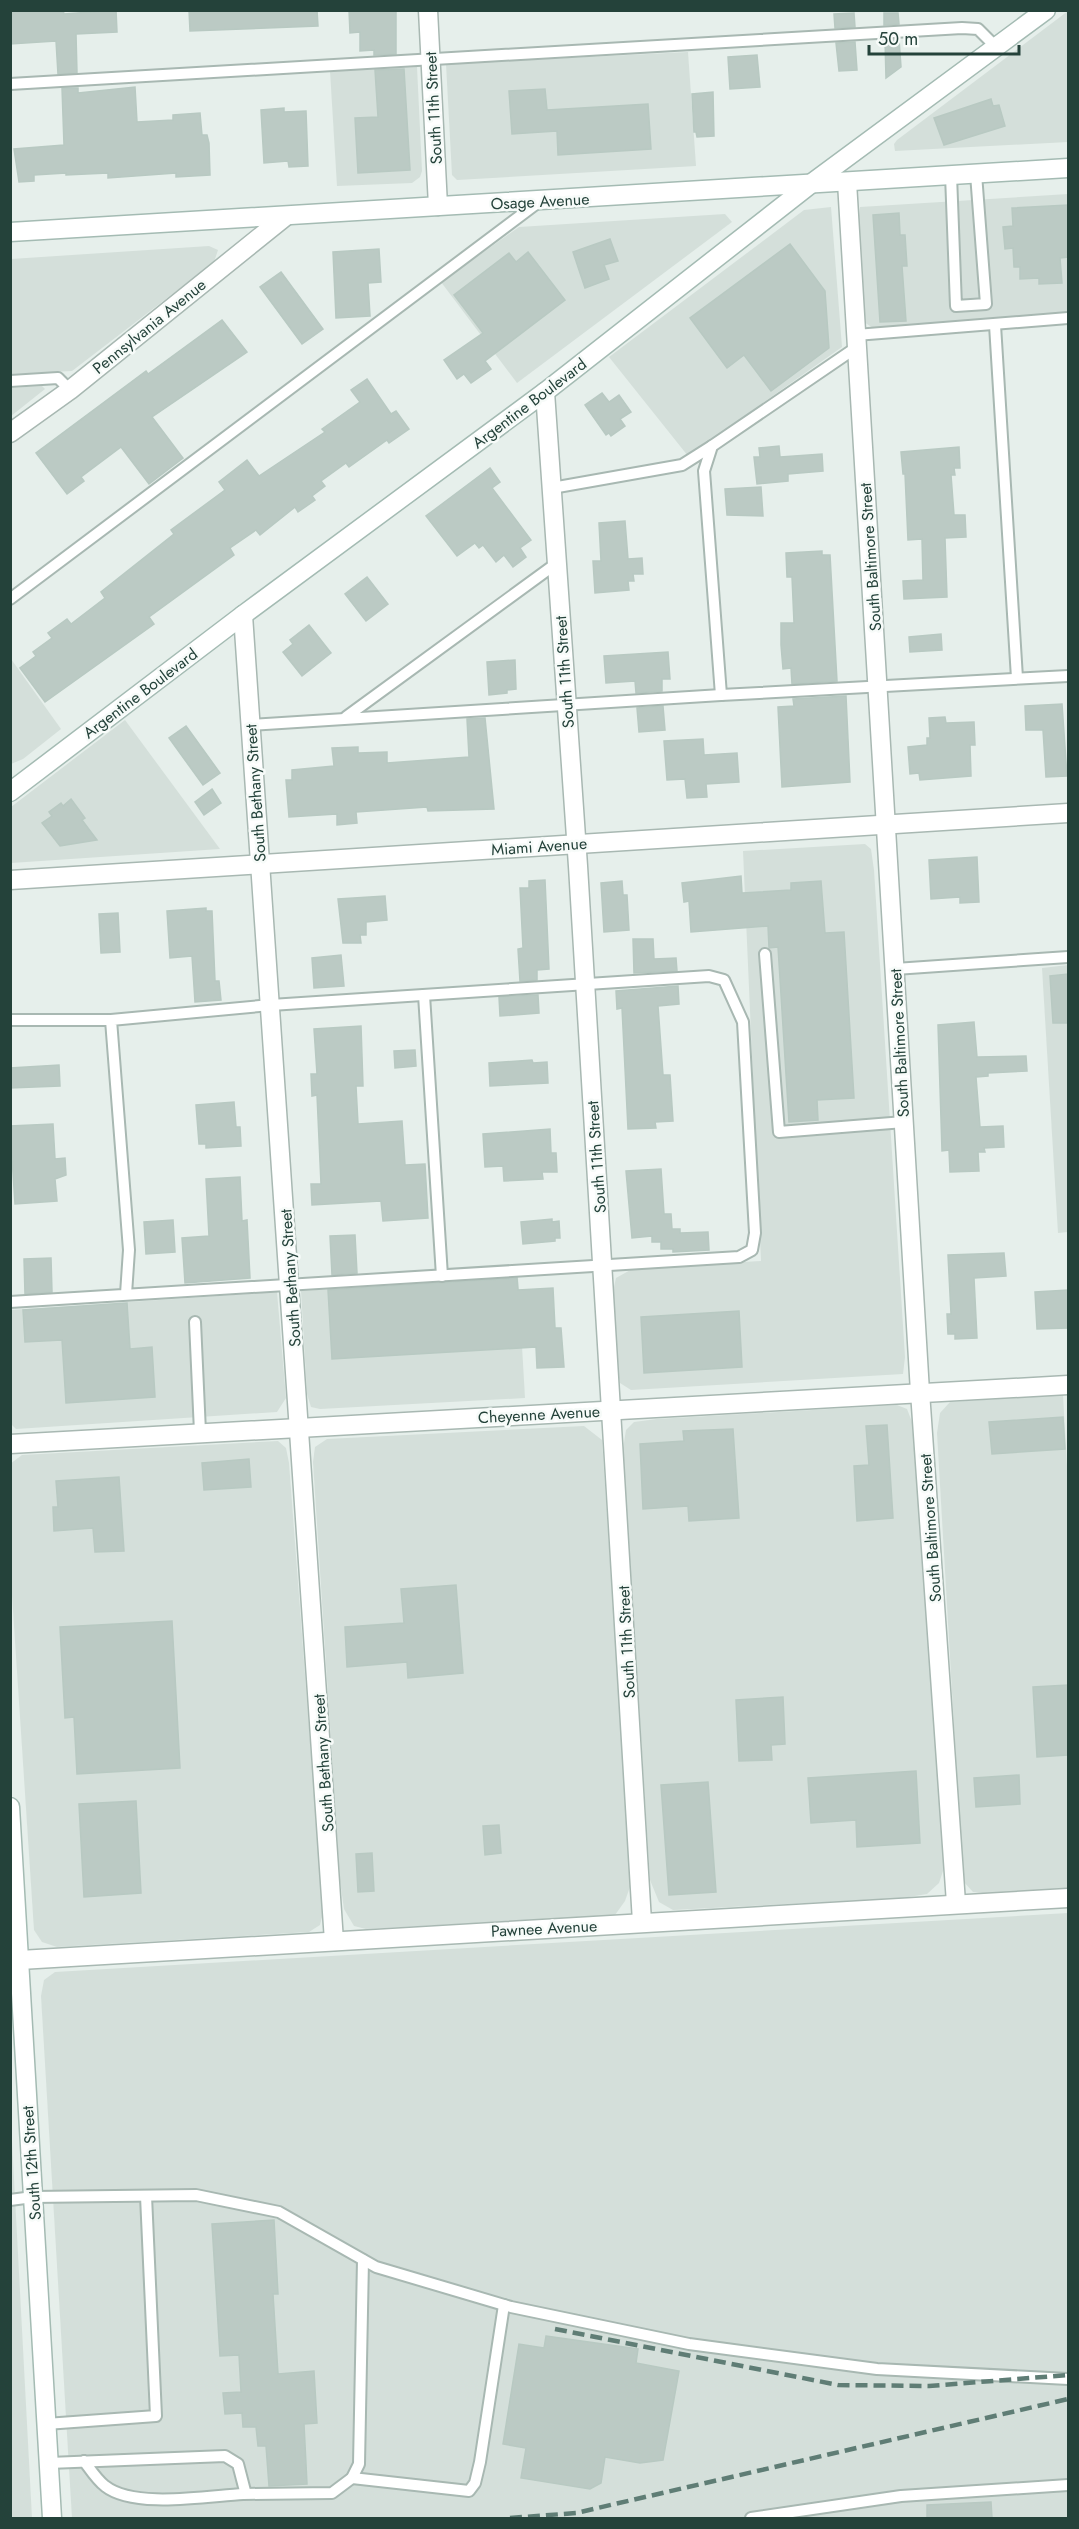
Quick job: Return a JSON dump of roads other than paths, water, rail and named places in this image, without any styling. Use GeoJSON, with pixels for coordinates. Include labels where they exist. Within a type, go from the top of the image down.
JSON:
{"type":"FeatureCollection","features":[{"type":"Feature","properties":{"kind":"street","name":"South 11th Street"},"geometry":{"type":"LineString","coordinates":[[428,10],[438,206]]}},
{"type":"Feature","properties":{"kind":"street","name":"Argentine Boulevard"},"geometry":{"type":"LineString","coordinates":[[10,792],[243,615],[545,392],[812,183],[1046,10]]}},
{"type":"Feature","properties":{"kind":"street","name":"Osage Avenue"},"geometry":{"type":"LineString","coordinates":[[10,232],[1068,168]]}},
{"type":"Feature","properties":{"kind":"street","name":"South Baltimore Street"},"geometry":{"type":"LineString","coordinates":[[847,182],[920,1392],[956,1903]]}},
{"type":"Feature","properties":{"kind":"street","name":"Pennsylvania Avenue"},"geometry":{"type":"LineString","coordinates":[[10,433],[70,390],[286,216]]}},
{"type":"Feature","properties":{"kind":"street","name":"South 11th Street"},"geometry":{"type":"LineString","coordinates":[[545,392],[577,844],[642,1922]]}},
{"type":"Feature","properties":{"kind":"street","name":"South Bethany Street"},"geometry":{"type":"LineString","coordinates":[[243,615],[291,1285],[334,1941]]}},
{"type":"Feature","properties":{"kind":"street","name":"Miami Avenue"},"geometry":{"type":"LineString","coordinates":[[10,880],[1068,813]]}},
{"type":"Feature","properties":{"kind":"street","name":"Cheyenne Avenue"},"geometry":{"type":"LineString","coordinates":[[10,1444],[300,1426],[1068,1385]]}},
{"type":"Feature","properties":{"kind":"street","name":"South 12th Street"},"geometry":{"type":"LineString","coordinates":[[10,1807],[20,1960],[16,1983],[33,2197],[52,2518]]}},
{"type":"Feature","properties":{"kind":"street","name":"Pawnee Avenue"},"geometry":{"type":"LineString","coordinates":[[20,1960],[1068,1898]]}},
{"type":"Feature","properties":{"kind":"lane"},"geometry":{"type":"LineString","coordinates":[[10,84],[962,28],[978,29],[997,48]]}},
{"type":"Feature","properties":{"kind":"lane"},"geometry":{"type":"LineString","coordinates":[[951,176],[956,306],[986,304],[976,174]]}},
{"type":"Feature","properties":{"kind":"lane"},"geometry":{"type":"LineString","coordinates":[[10,599],[540,201]]}},
{"type":"Feature","properties":{"kind":"lane"},"geometry":{"type":"LineString","coordinates":[[552,488],[682,465],[712,446],[857,341],[1068,318]]}},
{"type":"Feature","properties":{"kind":"lane"},"geometry":{"type":"LineString","coordinates":[[994,325],[1017,678]]}},
{"type":"Feature","properties":{"kind":"lane"},"geometry":{"type":"LineString","coordinates":[[10,381],[58,378],[70,390]]}},
{"type":"Feature","properties":{"kind":"lane"},"geometry":{"type":"LineString","coordinates":[[712,446],[704,471],[721,695]]}},
{"type":"Feature","properties":{"kind":"lane"},"geometry":{"type":"LineString","coordinates":[[682,465],[704,471]]}},
{"type":"Feature","properties":{"kind":"lane"},"geometry":{"type":"LineString","coordinates":[[346,717],[557,563]]}},
{"type":"Feature","properties":{"kind":"lane"},"geometry":{"type":"LineString","coordinates":[[250,725],[346,717],[1068,676]]}},
{"type":"Feature","properties":{"kind":"lane"},"geometry":{"type":"LineString","coordinates":[[765,954],[779,1132],[904,1122]]}},
{"type":"Feature","properties":{"kind":"lane"},"geometry":{"type":"LineString","coordinates":[[895,969],[1068,957]]}},
{"type":"Feature","properties":{"kind":"lane"},"geometry":{"type":"LineString","coordinates":[[10,1020],[111,1020],[271,1005],[709,976],[724,980],[743,1022],[755,1233],[752,1250],[740,1257],[10,1302]]}},
{"type":"Feature","properties":{"kind":"lane"},"geometry":{"type":"LineString","coordinates":[[424,995],[442,1276]]}},
{"type":"Feature","properties":{"kind":"lane"},"geometry":{"type":"LineString","coordinates":[[111,1020],[129,1250],[126,1294]]}},
{"type":"Feature","properties":{"kind":"lane"},"geometry":{"type":"LineString","coordinates":[[195,1322],[200,1432]]}},
{"type":"Feature","properties":{"kind":"lane"},"geometry":{"type":"LineString","coordinates":[[10,2200],[33,2197],[196,2195],[279,2212],[376,2267],[504,2305],[689,2344],[877,2369],[1068,2379]]}},
{"type":"Feature","properties":{"kind":"lane"},"geometry":{"type":"LineString","coordinates":[[46,2424],[156,2416],[146,2196]]}},
{"type":"Feature","properties":{"kind":"lane"},"geometry":{"type":"LineString","coordinates":[[84,2461],[105,2487],[130,2496],[160,2499],[243,2494],[332,2493],[352,2478],[358,2464],[363,2260]]}},
{"type":"Feature","properties":{"kind":"lane"},"geometry":{"type":"LineString","coordinates":[[352,2478],[469,2491],[475,2483],[480,2462],[504,2305]]}},
{"type":"Feature","properties":{"kind":"lane"},"geometry":{"type":"LineString","coordinates":[[49,2463],[225,2456],[238,2464],[245,2486],[243,2494]]}},
{"type":"Feature","properties":{"kind":"lane"},"geometry":{"type":"LineString","coordinates":[[751,2518],[901,2496],[1068,2485]]}},
{"type":"Feature","properties":{"kind":"railway"},"geometry":{"type":"LineString","coordinates":[[555,2329],[838,2385],[929,2386],[1068,2375]]}},
{"type":"Feature","properties":{"kind":"railway"},"geometry":{"type":"LineString","coordinates":[[510,2518],[576,2513],[1068,2399]]}}]}
